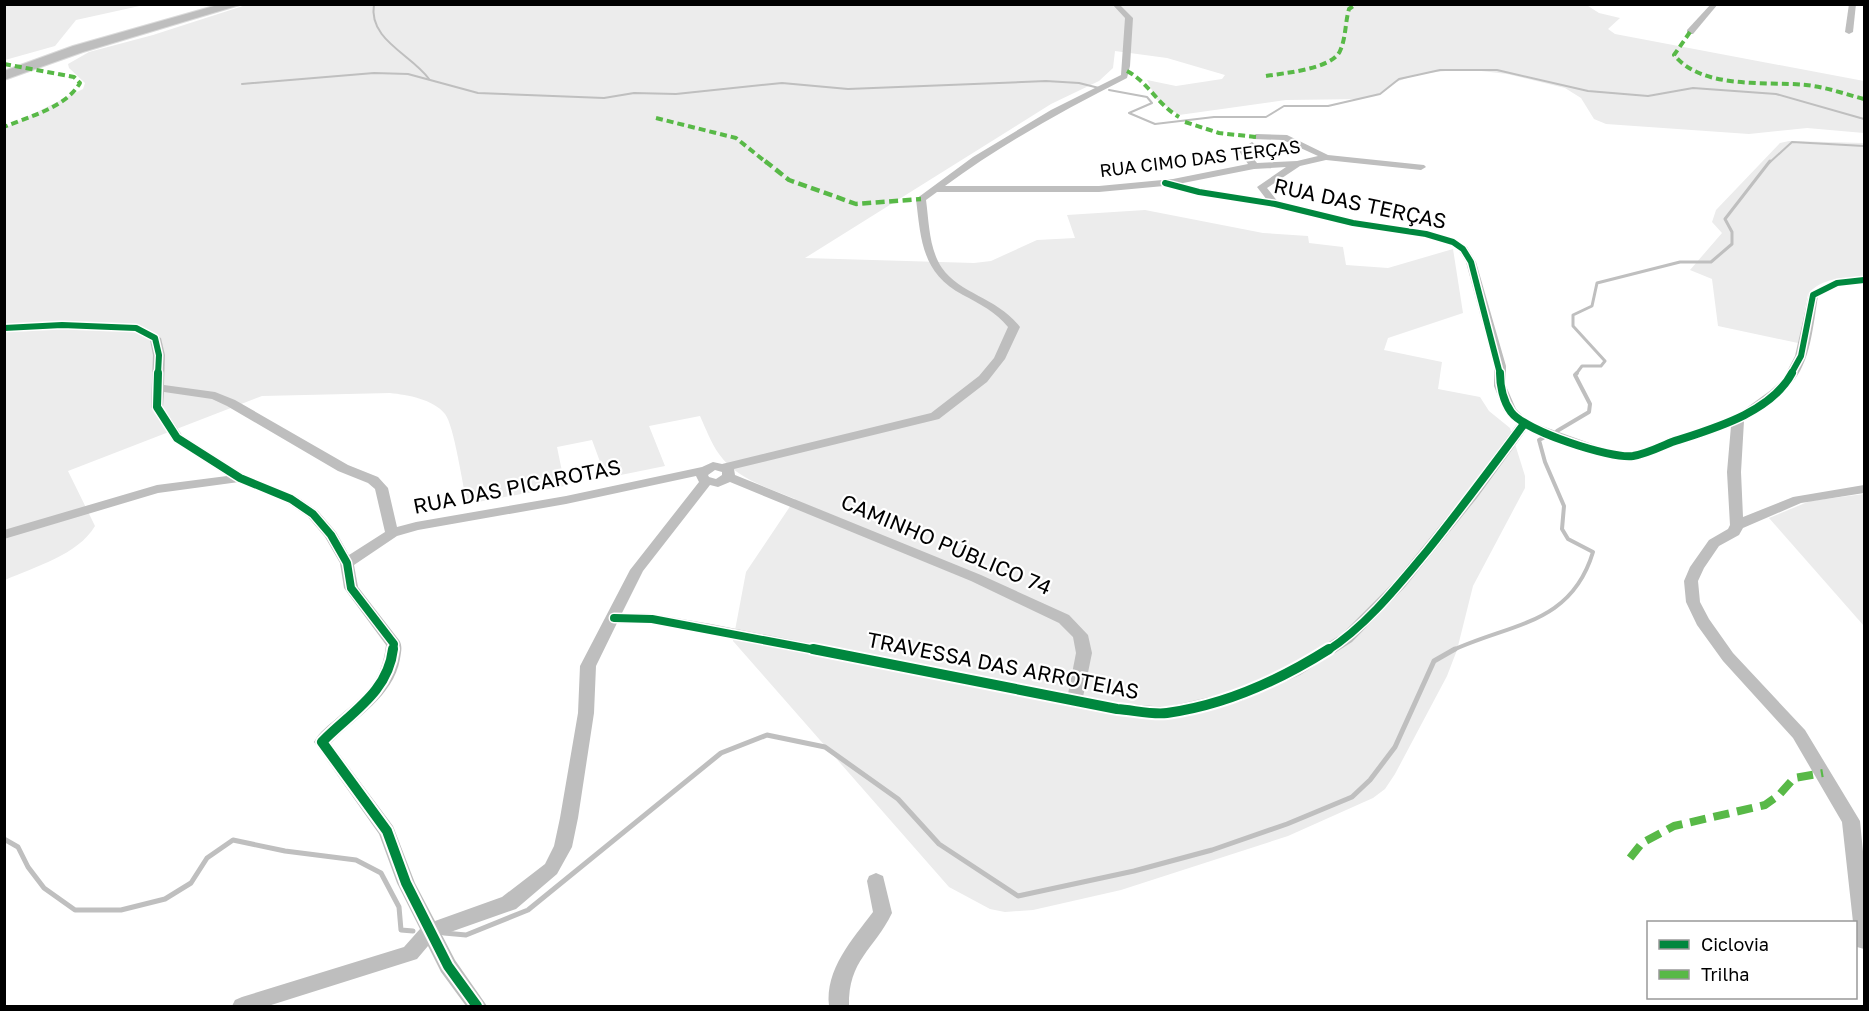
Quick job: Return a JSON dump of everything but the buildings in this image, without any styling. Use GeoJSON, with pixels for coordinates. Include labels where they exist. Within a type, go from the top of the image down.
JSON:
{"type":"FeatureCollection","features":[{"type":"Feature","properties":{"kind":"highway"},"geometry":{"type":"LineString","coordinates":[[4,68],[103,36],[217,4]]}},
{"type":"Feature","properties":{"kind":"highway"},"geometry":{"type":"LineString","coordinates":[[4,76],[78,49],[237,4]]}},
{"type":"Feature","properties":{"kind":"street"},"geometry":{"type":"LineString","coordinates":[[727,472],[935,416],[983,380],[999,358],[1014,327],[1009,319],[944,277],[936,268],[930,252],[921,199],[1054,112],[1105,88],[1127,71],[1126,46],[1129,18],[1115,4]]}},
{"type":"Feature","properties":{"kind":"street"},"geometry":{"type":"LineString","coordinates":[[1690,32],[1715,4]]}},
{"type":"Feature","properties":{"kind":"street"},"geometry":{"type":"LineString","coordinates":[[1849,32],[1853,4]]}},
{"type":"Feature","properties":{"kind":"street"},"geometry":{"type":"LineString","coordinates":[[1254,166],[1243,151],[1254,141],[1284,137],[1326,157],[1421,167]]}},
{"type":"Feature","properties":{"kind":"street","name":"RUA CIMO DAS TERÇAS"},"geometry":{"type":"LineString","coordinates":[[933,189],[1099,189],[1165,183],[1254,166],[1297,164],[1326,157]]}},
{"type":"Feature","properties":{"kind":"street"},"geometry":{"type":"LineString","coordinates":[[1275,204],[1262,187],[1297,164]]}},
{"type":"Feature","properties":{"kind":"street","name":"RUA DAS TERÇAS"},"geometry":{"type":"LineString","coordinates":[[1165,183],[1198,192],[1275,204],[1353,223],[1426,234],[1453,242],[1463,249],[1472,262],[1500,366],[1504,400],[1510,411],[1524,424],[1607,454],[1633,456],[1738,420],[1775,393],[1791,375],[1801,356],[1813,295],[1826,286],[1842,281],[1864,280]]}},
{"type":"Feature","properties":{"kind":"street"},"geometry":{"type":"LineString","coordinates":[[4,328],[62,325],[136,328],[155,338],[159,355],[157,406],[177,438],[240,478],[291,499],[313,514],[331,536],[347,563],[351,588],[394,644],[389,672],[378,690],[336,726],[322,742],[387,831],[406,883],[430,931],[448,966],[477,1006]]}},
{"type":"Feature","properties":{"kind":"street"},"geometry":{"type":"LineString","coordinates":[[158,388],[215,396],[344,468],[373,480],[381,488],[392,533]]}},
{"type":"Feature","properties":{"kind":"street"},"geometry":{"type":"LineString","coordinates":[[1738,420],[1734,472],[1737,525],[1734,532],[1714,543],[1702,558],[1691,581],[1694,602],[1702,621],[1728,657],[1799,734],[1851,821],[1864,941]]}},
{"type":"Feature","properties":{"kind":"street","name":"TRAVESSA DAS ARROTEIAS"},"geometry":{"type":"LineString","coordinates":[[614,618],[652,619],[699,627],[1117,709],[1166,712],[1235,697],[1294,671],[1347,638],[1400,584],[1472,495],[1524,424]]}},
{"type":"Feature","properties":{"kind":"street","name":"RUA DAS PICAROTAS"},"geometry":{"type":"LineString","coordinates":[[347,563],[392,533],[416,526],[705,476],[718,483],[727,472]]}},
{"type":"Feature","properties":{"kind":"street","name":"CAMINHO PÚBLICO 74"},"geometry":{"type":"LineString","coordinates":[[727,472],[1064,619],[1080,635],[1084,652],[1075,699]]}},
{"type":"Feature","properties":{"kind":"street"},"geometry":{"type":"LineString","coordinates":[[242,1006],[410,952],[430,931],[509,903],[551,869],[563,847],[569,818],[586,713],[588,666],[637,570],[705,476]]}},
{"type":"Feature","properties":{"kind":"street"},"geometry":{"type":"LineString","coordinates":[[4,535],[157,489],[240,478]]}},
{"type":"Feature","properties":{"kind":"street"},"geometry":{"type":"LineString","coordinates":[[1737,525],[1798,500],[1864,489]]}},
{"type":"Feature","properties":{"kind":"street"},"geometry":{"type":"LineString","coordinates":[[839,1006],[837,997],[846,965],[883,913],[876,881]]}},
{"type":"Feature","properties":{"kind":"shaded area"},"geometry":{"type":"Polygon","coordinates":[[[5,4],[144,5],[76,20],[55,46],[5,60],[5,4]]]}},
{"type":"Feature","properties":{"kind":"shaded area"},"geometry":{"type":"Polygon","coordinates":[[[1585,4],[1599,13],[1620,18],[1608,29],[1615,34],[1864,81],[1864,133],[1807,128],[1749,134],[1606,124],[1594,119],[1581,98],[1565,88],[1507,74],[1464,69],[1418,74],[1396,82],[1378,94],[1362,99],[1286,100],[1179,115],[1156,99],[1147,80],[1176,86],[1222,79],[1225,75],[1167,58],[1115,51],[1113,68],[1099,81],[1051,104],[805,258],[974,263],[991,261],[1037,240],[1075,238],[1067,215],[1145,210],[1263,233],[1308,236],[1309,243],[1343,247],[1346,265],[1388,268],[1453,249],[1463,313],[1388,338],[1384,350],[1442,362],[1438,389],[1480,397],[1489,411],[1510,428],[1525,476],[1525,488],[1473,586],[1457,650],[1447,676],[1385,789],[1373,798],[1288,836],[1121,890],[1033,910],[1005,912],[990,909],[949,887],[733,641],[746,572],[795,499],[754,482],[734,470],[716,450],[700,416],[649,426],[665,466],[606,478],[592,440],[557,447],[565,486],[467,504],[448,420],[440,409],[427,401],[390,393],[262,396],[68,471],[95,526],[78,545],[67,552],[5,580],[5,128],[83,89],[85,83],[69,68],[68,64],[89,52],[153,35],[246,5],[1585,4]]]}},
{"type":"Feature","properties":{"kind":"shaded area"},"geometry":{"type":"Polygon","coordinates":[[[1789,141],[1864,143],[1864,277],[1827,281],[1808,294],[1798,343],[1718,326],[1712,279],[1690,270],[1722,233],[1712,222],[1716,210],[1780,143],[1789,141]]]}},
{"type":"Feature","properties":{"kind":"shaded area"},"geometry":{"type":"Polygon","coordinates":[[[1864,494],[1864,626],[1769,518],[1810,501],[1864,494]]]}},
{"type":"Feature","properties":{"kind":"waterway"},"geometry":{"type":"LineString","coordinates":[[374,4],[374,17],[384,37],[429,79]]}},
{"type":"Feature","properties":{"kind":"waterway"},"geometry":{"type":"LineString","coordinates":[[1109,90],[1147,97],[1152,103],[1129,113],[1155,124],[1214,117],[1266,117],[1284,106],[1328,106],[1380,94],[1399,79],[1440,70],[1497,70],[1588,91],[1648,96],[1693,88],[1776,94],[1864,119]]}},
{"type":"Feature","properties":{"kind":"waterway"},"geometry":{"type":"LineString","coordinates":[[242,84],[374,73],[408,74],[478,93],[604,98],[634,93],[676,94],[782,83],[848,89],[1046,81],[1079,83],[1099,88]]}},
{"type":"Feature","properties":{"kind":"waterway"},"geometry":{"type":"LineString","coordinates":[[1769,163],[1792,142],[1864,146]]}},
{"type":"Feature","properties":{"kind":"waterway"},"geometry":{"type":"LineString","coordinates":[[1576,374],[1582,366],[1601,366],[1605,361],[1573,326],[1573,315],[1592,306],[1597,283],[1680,262],[1711,262],[1732,244],[1732,232],[1725,219],[1770,161]]}},
{"type":"Feature","properties":{"kind":"waterway"},"geometry":{"type":"LineString","coordinates":[[1557,431],[1589,412],[1590,404],[1576,374]]}},
{"type":"Feature","properties":{"kind":"waterway"},"geometry":{"type":"LineString","coordinates":[[1453,650],[1516,627],[1554,608],[1570,594],[1583,576],[1593,552],[1568,539],[1562,529],[1564,506],[1545,462],[1539,440],[1543,438]]}},
{"type":"Feature","properties":{"kind":"waterway"},"geometry":{"type":"LineString","coordinates":[[444,933],[466,935],[528,910],[721,753],[767,735],[825,747],[898,799],[939,844],[1018,896],[1134,871],[1212,850],[1287,824],[1352,797],[1370,780],[1395,747],[1434,661],[1453,650]]}},
{"type":"Feature","properties":{"kind":"waterway"},"geometry":{"type":"LineString","coordinates":[[4,839],[18,847],[28,867],[44,888],[75,910],[121,910],[165,899],[191,883],[207,858],[233,840],[285,851],[356,860],[381,873],[399,907],[401,930],[413,931]]}},
{"type":"Feature","properties":{"kind":"marked path"},"geometry":{"type":"LineString","coordinates":[[1266,76],[1304,69],[1333,60],[1341,50],[1349,9],[1356,4]]}},
{"type":"Feature","properties":{"kind":"marked path"},"geometry":{"type":"LineString","coordinates":[[1690,32],[1674,55],[1682,65],[1696,72],[1734,80],[1813,86],[1864,99]]}},
{"type":"Feature","properties":{"kind":"marked path"},"geometry":{"type":"LineString","coordinates":[[4,64],[74,77],[80,83],[76,90],[58,103],[4,127]]}},
{"type":"Feature","properties":{"kind":"marked path"},"geometry":{"type":"LineString","coordinates":[[1127,71],[1141,80],[1163,106],[1179,117]]}},
{"type":"Feature","properties":{"kind":"marked path"},"geometry":{"type":"LineString","coordinates":[[656,118],[736,138],[789,180],[825,195],[856,204],[921,199]]}},
{"type":"Feature","properties":{"kind":"marked path"},"geometry":{"type":"LineString","coordinates":[[1185,122],[1219,133],[1256,137]]}},
{"type":"Feature","properties":{"kind":"marked path"},"geometry":{"type":"LineString","coordinates":[[1630,858],[1642,843],[1674,826],[1765,805],[1779,795],[1794,778],[1823,773]]}},
{"type":"Feature","properties":{"kind":"cycle path"},"geometry":{"type":"LineString","coordinates":[[1165,183],[1199,192],[1275,204],[1353,223],[1426,234],[1453,242],[1463,249],[1471,262],[1500,366],[1500,386],[1510,411],[1524,424],[1607,454],[1633,456],[1738,420],[1788,381],[1801,356],[1813,295],[1837,283],[1864,280]]}},
{"type":"Feature","properties":{"kind":"cycle path"},"geometry":{"type":"LineString","coordinates":[[4,328],[62,325],[136,328],[155,338],[159,355],[157,407],[177,438],[240,478],[291,499],[313,514],[331,535],[347,563],[351,588],[394,644],[391,665],[384,681],[369,699],[322,742],[387,831],[406,883],[448,966],[477,1006]]}},
{"type":"Feature","properties":{"kind":"cycle path"},"geometry":{"type":"LineString","coordinates":[[614,618],[652,619],[711,629],[1117,709],[1166,713],[1235,697],[1294,671],[1347,638],[1400,584],[1472,495],[1524,424]]}}]}
